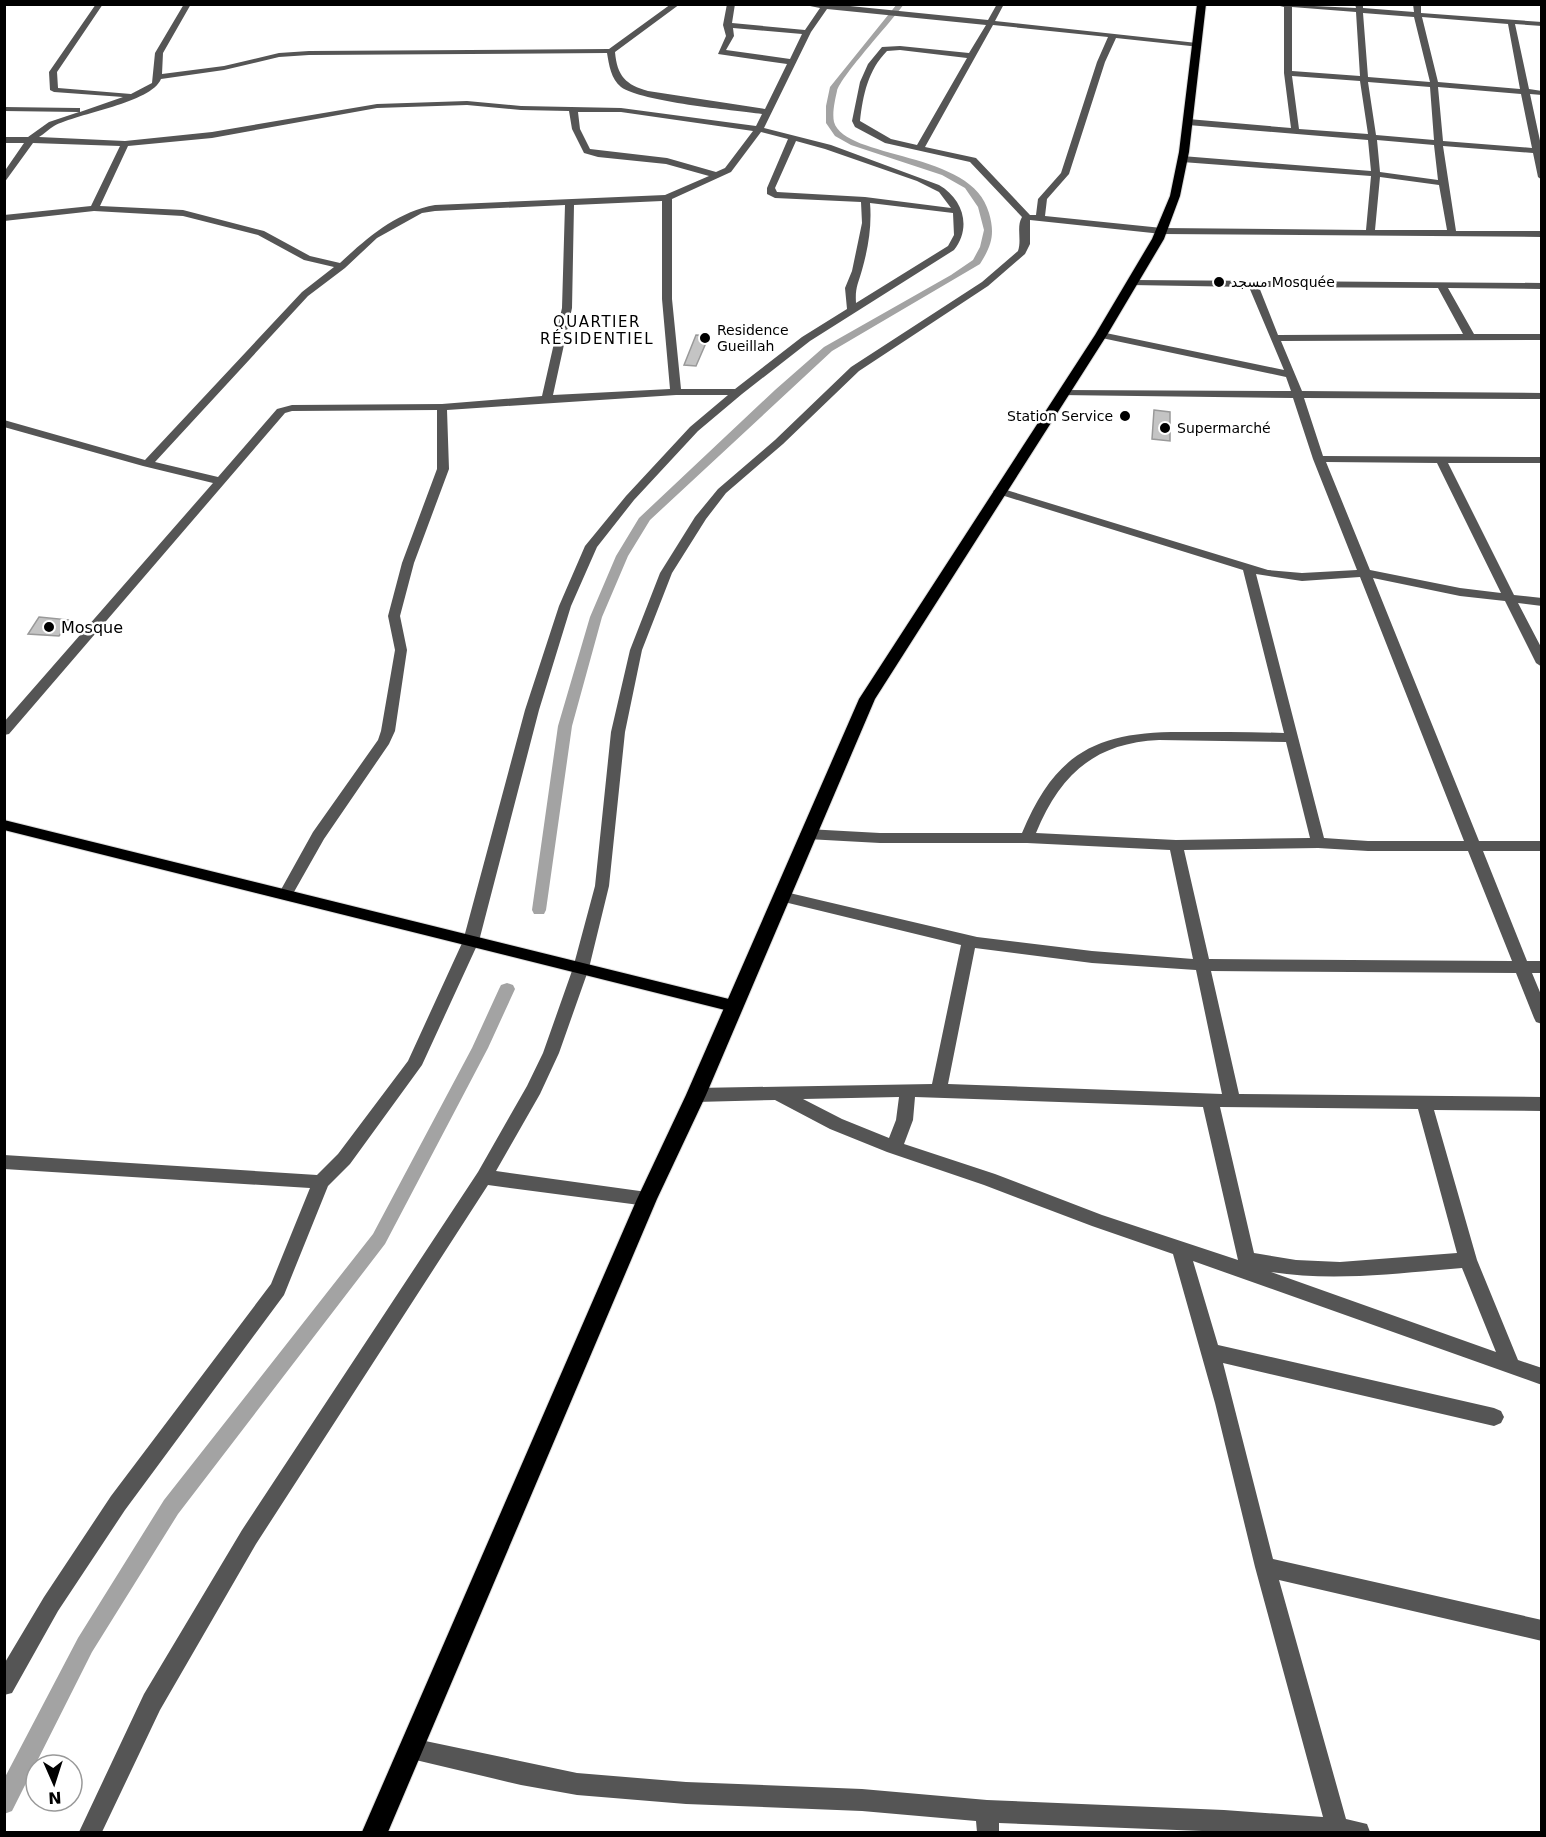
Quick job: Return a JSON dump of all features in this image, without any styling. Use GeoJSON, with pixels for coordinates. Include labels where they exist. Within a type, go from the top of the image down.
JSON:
{"type":"FeatureCollection","features":[{"type":"Feature","properties":{"kind":"highway"},"geometry":{"type":"LineString","coordinates":[[375,1833],[647,1199],[696,1095],[867,699],[999,491],[1065,393],[1134,283],[1162,231],[1175,196],[1182,159],[1202,4]]}},
{"type":"Feature","properties":{"kind":"main road"},"geometry":{"type":"LineString","coordinates":[[4,825],[733,1006]]}},
{"type":"Feature","properties":{"kind":"street"},"geometry":{"type":"LineString","coordinates":[[100,4],[53,72],[54,90],[134,96]]}},
{"type":"Feature","properties":{"kind":"street"},"geometry":{"type":"LineString","coordinates":[[6,176],[30,140],[62,119],[134,96],[153,85],[158,77],[159,53],[188,4]]}},
{"type":"Feature","properties":{"kind":"street"},"geometry":{"type":"LineString","coordinates":[[158,77],[224,68],[279,55],[309,53],[610,51],[677,4]]}},
{"type":"Feature","properties":{"kind":"street"},"geometry":{"type":"LineString","coordinates":[[731,4],[727,25],[730,36],[721,52],[793,62]]}},
{"type":"Feature","properties":{"kind":"street"},"geometry":{"type":"LineString","coordinates":[[803,4],[881,8],[1197,45]]}},
{"type":"Feature","properties":{"kind":"street"},"geometry":{"type":"LineString","coordinates":[[920,147],[1001,4]]}},
{"type":"Feature","properties":{"kind":"street"},"geometry":{"type":"LineString","coordinates":[[1275,4],[1359,8],[1418,16],[1542,24]]}},
{"type":"Feature","properties":{"kind":"street"},"geometry":{"type":"LineString","coordinates":[[1417,4],[1434,83],[1443,183],[1452,234]]}},
{"type":"Feature","properties":{"kind":"street"},"geometry":{"type":"LineString","coordinates":[[1288,5],[1288,73],[1295,130]]}},
{"type":"Feature","properties":{"kind":"street"},"geometry":{"type":"LineString","coordinates":[[147,464],[305,294],[342,266],[374,236],[419,211],[435,208],[667,198],[728,170],[759,129],[807,32],[826,6]]}},
{"type":"Feature","properties":{"kind":"street"},"geometry":{"type":"LineString","coordinates":[[1359,8],[1376,174],[1370,234]]}},
{"type":"Feature","properties":{"kind":"street"},"geometry":{"type":"LineString","coordinates":[[1511,22],[1524,92],[1538,145],[1542,177]]}},
{"type":"Feature","properties":{"kind":"street"},"geometry":{"type":"LineString","coordinates":[[727,25],[807,32]]}},
{"type":"Feature","properties":{"kind":"street"},"geometry":{"type":"LineString","coordinates":[[1040,217],[1043,199],[1065,174],[1101,62],[1113,34]]}},
{"type":"Feature","properties":{"kind":"street"},"geometry":{"type":"LineString","coordinates":[[972,56],[891,48],[881,52],[861,87],[856,121],[858,125],[883,139],[974,160],[1027,217],[1162,231],[1542,234]]}},
{"type":"Feature","properties":{"kind":"street"},"geometry":{"type":"LineString","coordinates":[[610,51],[612,67],[623,85],[630,90],[767,112]]}},
{"type":"Feature","properties":{"kind":"street"},"geometry":{"type":"LineString","coordinates":[[1288,73],[1542,93]]}},
{"type":"Feature","properties":{"kind":"street"},"geometry":{"type":"LineString","coordinates":[[4,140],[125,144],[212,135],[391,105],[432,106],[467,103],[521,108],[573,108],[650,113],[759,129],[828,147],[920,179],[945,193],[956,211],[961,232],[951,248],[806,339],[694,429],[630,498],[591,546],[565,606],[532,710],[471,941],[414,1065],[344,1159],[321,1182],[278,1290],[118,1503],[51,1604],[4,1685]]}},
{"type":"Feature","properties":{"kind":"street"},"geometry":{"type":"LineString","coordinates":[[573,108],[576,129],[587,151],[667,161],[716,175]]}},
{"type":"Feature","properties":{"kind":"street"},"geometry":{"type":"LineString","coordinates":[[4,109],[92,110]]}},
{"type":"Feature","properties":{"kind":"street"},"geometry":{"type":"LineString","coordinates":[[1188,122],[1439,142],[1538,145]]}},
{"type":"Feature","properties":{"kind":"street"},"geometry":{"type":"LineString","coordinates":[[793,138],[770,192],[775,195],[788,198],[865,200],[956,211]]}},
{"type":"Feature","properties":{"kind":"street"},"geometry":{"type":"LineString","coordinates":[[94,208],[125,144]]}},
{"type":"Feature","properties":{"kind":"street"},"geometry":{"type":"LineString","coordinates":[[1182,159],[1376,174],[1443,183]]}},
{"type":"Feature","properties":{"kind":"street"},"geometry":{"type":"LineString","coordinates":[[667,198],[667,298],[676,392]]}},
{"type":"Feature","properties":{"kind":"street"},"geometry":{"type":"LineString","coordinates":[[852,311],[850,288],[857,271],[867,223],[865,200]]}},
{"type":"Feature","properties":{"kind":"street"},"geometry":{"type":"LineString","coordinates":[[547,399],[563,331],[568,295],[570,203]]}},
{"type":"Feature","properties":{"kind":"street"},"geometry":{"type":"LineString","coordinates":[[4,218],[94,208],[183,213],[261,233],[307,258],[342,266]]}},
{"type":"Feature","properties":{"kind":"street"},"geometry":{"type":"LineString","coordinates":[[90,1833],[152,1702],[249,1537],[484,1177],[534,1089],[550,1053],[581,968],[602,886],[609,803],[620,722],[636,650],[666,573],[701,517],[723,491],[779,442],[855,369],[985,284],[1022,252],[1025,244],[1024,222],[1027,217]]}},
{"type":"Feature","properties":{"kind":"street"},"geometry":{"type":"LineString","coordinates":[[1134,283],[1542,286]]}},
{"type":"Feature","properties":{"kind":"street"},"geometry":{"type":"LineString","coordinates":[[1252,284],[1291,375],[1318,459],[1519,966],[1542,1018]]}},
{"type":"Feature","properties":{"kind":"street"},"geometry":{"type":"LineString","coordinates":[[1441,285],[1470,337]]}},
{"type":"Feature","properties":{"kind":"street"},"geometry":{"type":"LineString","coordinates":[[1101,335],[1291,375]]}},
{"type":"Feature","properties":{"kind":"street"},"geometry":{"type":"LineString","coordinates":[[1274,338],[1542,338]]}},
{"type":"Feature","properties":{"kind":"street"},"geometry":{"type":"LineString","coordinates":[[4,731],[280,411],[286,409],[442,407],[676,392],[738,392]]}},
{"type":"Feature","properties":{"kind":"street"},"geometry":{"type":"LineString","coordinates":[[1065,393],[1542,396]]}},
{"type":"Feature","properties":{"kind":"street"},"geometry":{"type":"LineString","coordinates":[[285,895],[318,836],[384,741],[388,731],[401,650],[394,616],[408,563],[443,469],[442,407]]}},
{"type":"Feature","properties":{"kind":"street"},"geometry":{"type":"LineString","coordinates":[[4,423],[147,464],[221,481]]}},
{"type":"Feature","properties":{"kind":"street"},"geometry":{"type":"LineString","coordinates":[[1318,459],[1542,460]]}},
{"type":"Feature","properties":{"kind":"street"},"geometry":{"type":"LineString","coordinates":[[1441,460],[1542,663]]}},
{"type":"Feature","properties":{"kind":"street"},"geometry":{"type":"LineString","coordinates":[[999,491],[1285,577],[1302,578],[1364,573],[1510,599],[1542,602]]}},
{"type":"Feature","properties":{"kind":"street"},"geometry":{"type":"LineString","coordinates":[[1249,568],[1318,843]]}},
{"type":"Feature","properties":{"kind":"street"},"geometry":{"type":"LineString","coordinates":[[1027,838],[1046,796],[1073,765],[1110,743],[1162,736],[1290,738]]}},
{"type":"Feature","properties":{"kind":"street"},"geometry":{"type":"LineString","coordinates":[[807,834],[880,838],[1027,838],[1176,845],[1318,843],[1368,846],[1542,846]]}},
{"type":"Feature","properties":{"kind":"street"},"geometry":{"type":"LineString","coordinates":[[1176,845],[1232,1101]]}},
{"type":"Feature","properties":{"kind":"street"},"geometry":{"type":"LineString","coordinates":[[781,896],[969,940],[1092,957],[1201,965],[1542,967]]}},
{"type":"Feature","properties":{"kind":"street"},"geometry":{"type":"LineString","coordinates":[[939,1090],[969,940]]}},
{"type":"Feature","properties":{"kind":"street"},"geometry":{"type":"LineString","coordinates":[[696,1095],[939,1090],[1232,1101],[1542,1104]]}},
{"type":"Feature","properties":{"kind":"street"},"geometry":{"type":"LineString","coordinates":[[893,1147],[903,1131],[907,1118],[907,1091]]}},
{"type":"Feature","properties":{"kind":"street"},"geometry":{"type":"LineString","coordinates":[[777,1093],[836,1124],[893,1147],[989,1179],[1181,1250],[1248,1266],[1542,1377]]}},
{"type":"Feature","properties":{"kind":"street"},"geometry":{"type":"LineString","coordinates":[[1209,1100],[1248,1266]]}},
{"type":"Feature","properties":{"kind":"street"},"geometry":{"type":"LineString","coordinates":[[1424,1102],[1468,1260],[1511,1366]]}},
{"type":"Feature","properties":{"kind":"street"},"geometry":{"type":"LineString","coordinates":[[4,1162],[321,1182]]}},
{"type":"Feature","properties":{"kind":"street"},"geometry":{"type":"LineString","coordinates":[[484,1177],[647,1199]]}},
{"type":"Feature","properties":{"kind":"street"},"geometry":{"type":"LineString","coordinates":[[411,1749],[577,1784],[686,1793],[862,1800],[988,1822],[1348,1831],[1265,1567],[1225,1403],[1181,1250]]}},
{"type":"Feature","properties":{"kind":"street"},"geometry":{"type":"LineString","coordinates":[[1248,1266],[1340,1269],[1468,1260]]}},
{"type":"Feature","properties":{"kind":"street"},"geometry":{"type":"LineString","coordinates":[[1210,1352],[1494,1416]]}},
{"type":"Feature","properties":{"kind":"street"},"geometry":{"type":"LineString","coordinates":[[1265,1567],[1542,1631]]}},
{"type":"Feature","properties":{"kind":"building"},"geometry":{"type":"Polygon","coordinates":[[[696,335],[709,336],[696,366],[684,365],[696,335]]]}},
{"type":"Feature","properties":{"kind":"building","name":"Supermarché"},"geometry":{"type":"Polygon","coordinates":[[[1154,410],[1170,412],[1170,441],[1152,439],[1154,410]]]}},
{"type":"Feature","properties":{"kind":"building","name":"Mosque"},"geometry":{"type":"Polygon","coordinates":[[[39,617],[70,620],[59,636],[28,634],[39,617]]]}},
{"type":"Feature","properties":{"kind":"waterway"},"geometry":{"type":"LineString","coordinates":[[539,910],[565,726],[596,617],[622,556],[645,518],[828,349],[954,277],[977,262],[985,247],[989,230],[983,207],[968,186],[945,173],[854,143],[838,134],[830,123],[830,106],[834,87],[901,4]]}},
{"type":"Feature","properties":{"kind":"waterway"},"geometry":{"type":"LineString","coordinates":[[4,1803],[85,1645],[171,1507],[379,1239],[480,1048],[507,989]]}},
{"type":"Feature","properties":{"kind":"place","name":"مسجد Mosquée"},"geometry":{"type":"Point","coordinates":[1219,282]}},
{"type":"Feature","properties":{"kind":"place","name":"Residence Gueillah"},"geometry":{"type":"Point","coordinates":[705,338]}},
{"type":"Feature","properties":{"kind":"place","name":"Station Service"},"geometry":{"type":"Point","coordinates":[1125,416]}},
{"type":"Feature","properties":{"kind":"place","name":"Supermarché"},"geometry":{"type":"Point","coordinates":[1165,428]}},
{"type":"Feature","properties":{"kind":"place","name":"Mosque"},"geometry":{"type":"Point","coordinates":[49,627]}},
{"type":"Feature","properties":{"kind":"district","name":"QUARTIER RÉSIDENTIEL"},"geometry":{"type":"Point","coordinates":[597,330]}}]}
